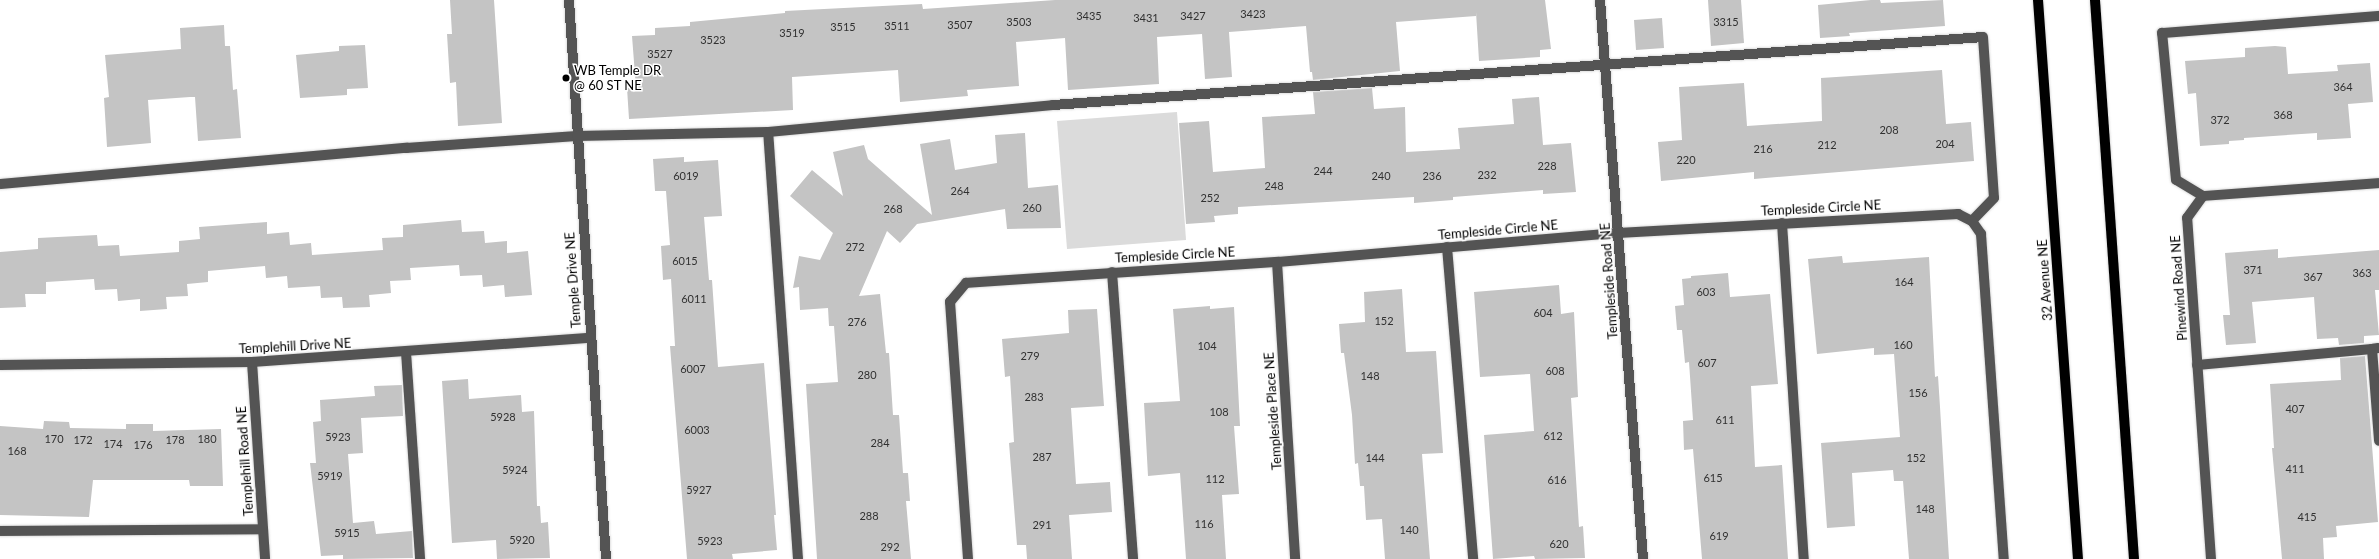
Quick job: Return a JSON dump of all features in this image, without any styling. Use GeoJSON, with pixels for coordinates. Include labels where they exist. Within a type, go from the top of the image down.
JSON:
{"type":"FeatureCollection","features":[{"type":"Feature","properties":{"kind":"main road","name":"32 Avenue NE"},"geometry":{"type":"LineString","coordinates":[[2038,0],[2078,559]]}},
{"type":"Feature","properties":{"kind":"main road"},"geometry":{"type":"LineString","coordinates":[[2095,0],[2134,559]]}},
{"type":"Feature","properties":{"kind":"street","name":"Temple Drive NE"},"geometry":{"type":"LineString","coordinates":[[569,0],[590,338],[606,559]]}},
{"type":"Feature","properties":{"kind":"street","name":"Templeside Road NE"},"geometry":{"type":"LineString","coordinates":[[1600,0],[1643,559]]}},
{"type":"Feature","properties":{"kind":"street"},"geometry":{"type":"LineString","coordinates":[[2379,16],[2162,33],[2176,180],[2203,196],[2379,183]]}},
{"type":"Feature","properties":{"kind":"street"},"geometry":{"type":"LineString","coordinates":[[0,184],[406,148],[577,136],[768,132],[1053,105],[1605,66],[1983,37],[1994,198],[1972,221],[1981,234],[2004,559]]}},
{"type":"Feature","properties":{"kind":"street"},"geometry":{"type":"LineString","coordinates":[[768,132],[798,559]]}},
{"type":"Feature","properties":{"kind":"street","name":"Pinewind Road NE"},"geometry":{"type":"LineString","coordinates":[[2203,196],[2187,218],[2211,559]]}},
{"type":"Feature","properties":{"kind":"street","name":"Templeside Circle NE"},"geometry":{"type":"LineString","coordinates":[[968,559],[950,302],[966,283],[1277,262],[1618,233],[1958,214],[1972,221]]}},
{"type":"Feature","properties":{"kind":"street"},"geometry":{"type":"LineString","coordinates":[[1782,223],[1804,559]]}},
{"type":"Feature","properties":{"kind":"street"},"geometry":{"type":"LineString","coordinates":[[1447,247],[1473,559]]}},
{"type":"Feature","properties":{"kind":"street","name":"Templeside Place NE"},"geometry":{"type":"LineString","coordinates":[[1277,262],[1295,559]]}},
{"type":"Feature","properties":{"kind":"street"},"geometry":{"type":"LineString","coordinates":[[1112,272],[1133,559]]}},
{"type":"Feature","properties":{"kind":"street","name":"Templehill Drive NE"},"geometry":{"type":"LineString","coordinates":[[0,365],[252,362],[590,338]]}},
{"type":"Feature","properties":{"kind":"street"},"geometry":{"type":"LineString","coordinates":[[2197,366],[2376,349],[2379,441]]}},
{"type":"Feature","properties":{"kind":"street"},"geometry":{"type":"LineString","coordinates":[[406,352],[420,559]]}},
{"type":"Feature","properties":{"kind":"street","name":"Templehill Road NE"},"geometry":{"type":"LineString","coordinates":[[252,362],[265,559]]}},
{"type":"Feature","properties":{"kind":"street"},"geometry":{"type":"LineString","coordinates":[[0,531],[262,529]]}},
{"type":"Feature","properties":{"kind":"shaded area"},"geometry":{"type":"Polygon","coordinates":[[[1177,112],[1186,240],[1067,249],[1057,121],[1177,112]]]}},
{"type":"Feature","properties":{"kind":"building"},"geometry":{"type":"Polygon","coordinates":[[[450,0],[494,0],[502,123],[458,126],[456,82],[450,83],[447,34],[452,34],[450,0]]]}},
{"type":"Feature","properties":{"kind":"building"},"geometry":{"type":"Polygon","coordinates":[[[1055,0],[1545,0],[1551,49],[1540,50],[1540,57],[1479,61],[1476,12],[1476,16],[1396,22],[1400,71],[1313,80],[1312,72],[1310,72],[1306,26],[1229,32],[1232,77],[1205,79],[1202,34],[1157,37],[1159,84],[1068,90],[1065,38],[1016,42],[1019,86],[967,90],[968,96],[900,102],[898,70],[792,77],[793,110],[629,119],[627,88],[636,88],[632,36],[655,35],[655,28],[690,26],[690,22],[785,13],[785,11],[922,4],[923,9],[1055,0]]]}},
{"type":"Feature","properties":{"kind":"building"},"geometry":{"type":"Polygon","coordinates":[[[1708,0],[1741,0],[1744,43],[1711,46],[1708,0]]]}},
{"type":"Feature","properties":{"kind":"building"},"geometry":{"type":"Polygon","coordinates":[[[1880,0],[1881,3],[1943,0],[1945,26],[1849,33],[1850,36],[1820,38],[1818,5],[1880,0]]]}},
{"type":"Feature","properties":{"kind":"building"},"geometry":{"type":"Polygon","coordinates":[[[1662,18],[1664,48],[1636,50],[1634,20],[1662,18]]]}},
{"type":"Feature","properties":{"kind":"building"},"geometry":{"type":"Polygon","coordinates":[[[224,25],[225,46],[230,46],[233,90],[237,89],[241,138],[198,141],[195,97],[190,97],[148,100],[151,143],[107,147],[104,98],[109,97],[105,55],[181,49],[180,28],[224,25]]]}},
{"type":"Feature","properties":{"kind":"building"},"geometry":{"type":"Polygon","coordinates":[[[365,45],[368,88],[347,89],[347,95],[300,98],[296,55],[339,51],[339,46],[365,45]]]}},
{"type":"Feature","properties":{"kind":"building"},"geometry":{"type":"Polygon","coordinates":[[[2275,46],[2286,47],[2288,74],[2338,71],[2337,65],[2370,63],[2373,102],[2348,104],[2351,138],[2317,140],[2317,133],[2244,138],[2244,140],[2229,141],[2229,144],[2200,146],[2196,93],[2188,94],[2185,61],[2245,57],[2245,48],[2275,46]]]}},
{"type":"Feature","properties":{"kind":"building"},"geometry":{"type":"Polygon","coordinates":[[[1942,70],[1946,124],[1971,122],[1974,161],[1754,179],[1754,172],[1661,181],[1658,142],[1682,140],[1679,87],[1744,83],[1747,126],[1822,121],[1821,78],[1942,70]]]}},
{"type":"Feature","properties":{"kind":"building"},"geometry":{"type":"Polygon","coordinates":[[[1372,88],[1374,109],[1405,107],[1406,152],[1460,149],[1458,128],[1514,124],[1512,99],[1539,97],[1543,145],[1571,143],[1576,192],[1543,194],[1543,190],[1453,197],[1453,200],[1414,203],[1414,197],[1238,207],[1238,214],[1214,216],[1215,222],[1186,224],[1179,123],[1209,121],[1213,172],[1265,168],[1262,117],[1315,114],[1313,92],[1372,88]]]}},
{"type":"Feature","properties":{"kind":"building"},"geometry":{"type":"Polygon","coordinates":[[[1025,133],[1028,188],[1058,185],[1061,228],[1007,229],[1005,209],[917,224],[900,243],[887,231],[859,296],[880,294],[886,353],[889,353],[893,415],[899,415],[903,473],[908,473],[910,501],[906,501],[911,559],[817,559],[806,384],[838,382],[834,326],[829,326],[828,308],[800,310],[799,287],[793,288],[799,256],[820,260],[833,233],[790,196],[812,170],[843,196],[833,152],[864,145],[868,159],[932,215],[920,144],[950,139],[955,170],[997,163],[995,135],[1025,133]]]}},
{"type":"Feature","properties":{"kind":"building"},"geometry":{"type":"Polygon","coordinates":[[[684,157],[684,162],[718,160],[722,216],[704,217],[709,280],[712,280],[718,367],[764,363],[776,515],[774,515],[777,550],[732,554],[733,559],[687,559],[670,346],[675,346],[671,279],[663,280],[661,246],[670,245],[666,191],[655,191],[653,159],[684,157]]]}},
{"type":"Feature","properties":{"kind":"building"},"geometry":{"type":"Polygon","coordinates":[[[461,220],[462,232],[484,231],[485,243],[507,241],[507,253],[528,251],[532,295],[505,297],[504,285],[483,287],[482,275],[460,276],[459,265],[410,268],[411,280],[390,281],[391,293],[369,295],[370,307],[343,308],[342,297],[321,298],[320,286],[288,288],[287,276],[266,278],[265,266],[208,271],[208,282],[187,284],[188,296],[166,297],[167,309],[140,311],[140,299],[118,301],[117,289],[95,290],[94,279],[46,282],[46,294],[25,294],[26,307],[0,308],[0,252],[38,249],[38,238],[97,235],[98,246],[119,245],[120,256],[179,252],[179,241],[200,239],[199,227],[267,222],[267,234],[289,232],[290,245],[311,243],[312,255],[383,250],[382,238],[403,237],[403,225],[461,220]]]}},
{"type":"Feature","properties":{"kind":"building"},"geometry":{"type":"Polygon","coordinates":[[[2278,249],[2278,258],[2379,250],[2379,290],[2375,290],[2379,335],[2364,336],[2364,343],[2339,345],[2338,338],[2317,339],[2314,297],[2252,302],[2256,343],[2226,345],[2223,315],[2230,315],[2225,253],[2278,249]]]}},
{"type":"Feature","properties":{"kind":"building"},"geometry":{"type":"Polygon","coordinates":[[[1842,256],[1843,263],[1929,257],[1935,377],[1938,376],[1949,559],[1909,559],[1903,481],[1894,481],[1893,470],[1852,473],[1855,526],[1827,528],[1821,443],[1900,437],[1894,354],[1874,355],[1874,348],[1817,354],[1808,259],[1842,256]]]}},
{"type":"Feature","properties":{"kind":"building"},"geometry":{"type":"Polygon","coordinates":[[[1728,273],[1730,297],[1770,294],[1778,384],[1751,386],[1755,467],[1782,465],[1788,559],[1702,559],[1693,449],[1684,450],[1683,421],[1693,420],[1689,362],[1685,363],[1682,330],[1677,330],[1675,306],[1684,305],[1682,279],[1691,278],[1691,276],[1728,273]]]}},
{"type":"Feature","properties":{"kind":"building"},"geometry":{"type":"Polygon","coordinates":[[[1559,285],[1561,314],[1574,312],[1578,397],[1571,398],[1579,527],[1583,526],[1585,558],[1535,559],[1534,556],[1493,559],[1484,435],[1534,431],[1530,374],[1480,377],[1474,292],[1559,285]]]}},
{"type":"Feature","properties":{"kind":"building"},"geometry":{"type":"Polygon","coordinates":[[[1402,289],[1406,352],[1436,351],[1443,453],[1422,454],[1430,559],[1385,559],[1382,519],[1366,520],[1364,486],[1360,486],[1358,463],[1355,464],[1352,415],[1344,353],[1341,353],[1339,324],[1365,322],[1364,292],[1402,289]]]}},
{"type":"Feature","properties":{"kind":"building"},"geometry":{"type":"Polygon","coordinates":[[[1210,306],[1210,309],[1234,307],[1240,426],[1234,426],[1239,494],[1222,495],[1226,559],[1186,559],[1180,473],[1148,476],[1144,403],[1180,401],[1173,309],[1210,306]]]}},
{"type":"Feature","properties":{"kind":"building"},"geometry":{"type":"Polygon","coordinates":[[[1097,309],[1104,406],[1071,408],[1076,484],[1110,482],[1112,512],[1069,515],[1072,559],[1027,559],[1026,545],[1017,545],[1009,443],[1014,442],[1010,376],[1005,377],[1002,339],[1069,333],[1068,310],[1097,309]]]}},
{"type":"Feature","properties":{"kind":"building"},"geometry":{"type":"Polygon","coordinates":[[[2365,356],[2378,522],[2336,526],[2337,537],[2323,538],[2324,559],[2282,559],[2272,448],[2274,448],[2270,384],[2341,380],[2340,358],[2365,356]]]}},
{"type":"Feature","properties":{"kind":"building"},"geometry":{"type":"Polygon","coordinates":[[[468,379],[469,399],[521,395],[522,412],[534,411],[537,506],[540,506],[541,523],[548,522],[550,558],[497,559],[496,540],[452,543],[442,381],[468,379]]]}},
{"type":"Feature","properties":{"kind":"building"},"geometry":{"type":"Polygon","coordinates":[[[402,385],[403,416],[361,418],[363,453],[348,454],[353,523],[374,521],[376,534],[412,531],[413,558],[343,559],[343,555],[321,556],[310,463],[316,463],[313,422],[321,421],[320,400],[375,396],[374,386],[402,385]]]}},
{"type":"Feature","properties":{"kind":"building"},"geometry":{"type":"Polygon","coordinates":[[[44,421],[69,422],[70,428],[126,429],[126,424],[153,424],[153,431],[221,429],[223,486],[190,486],[189,480],[93,480],[89,517],[0,515],[0,426],[43,429],[44,421]]]}},
{"type":"Feature","properties":{"kind":"place","name":"WB Temple DR @ 60 ST NE"},"geometry":{"type":"Point","coordinates":[566,78]}}]}
